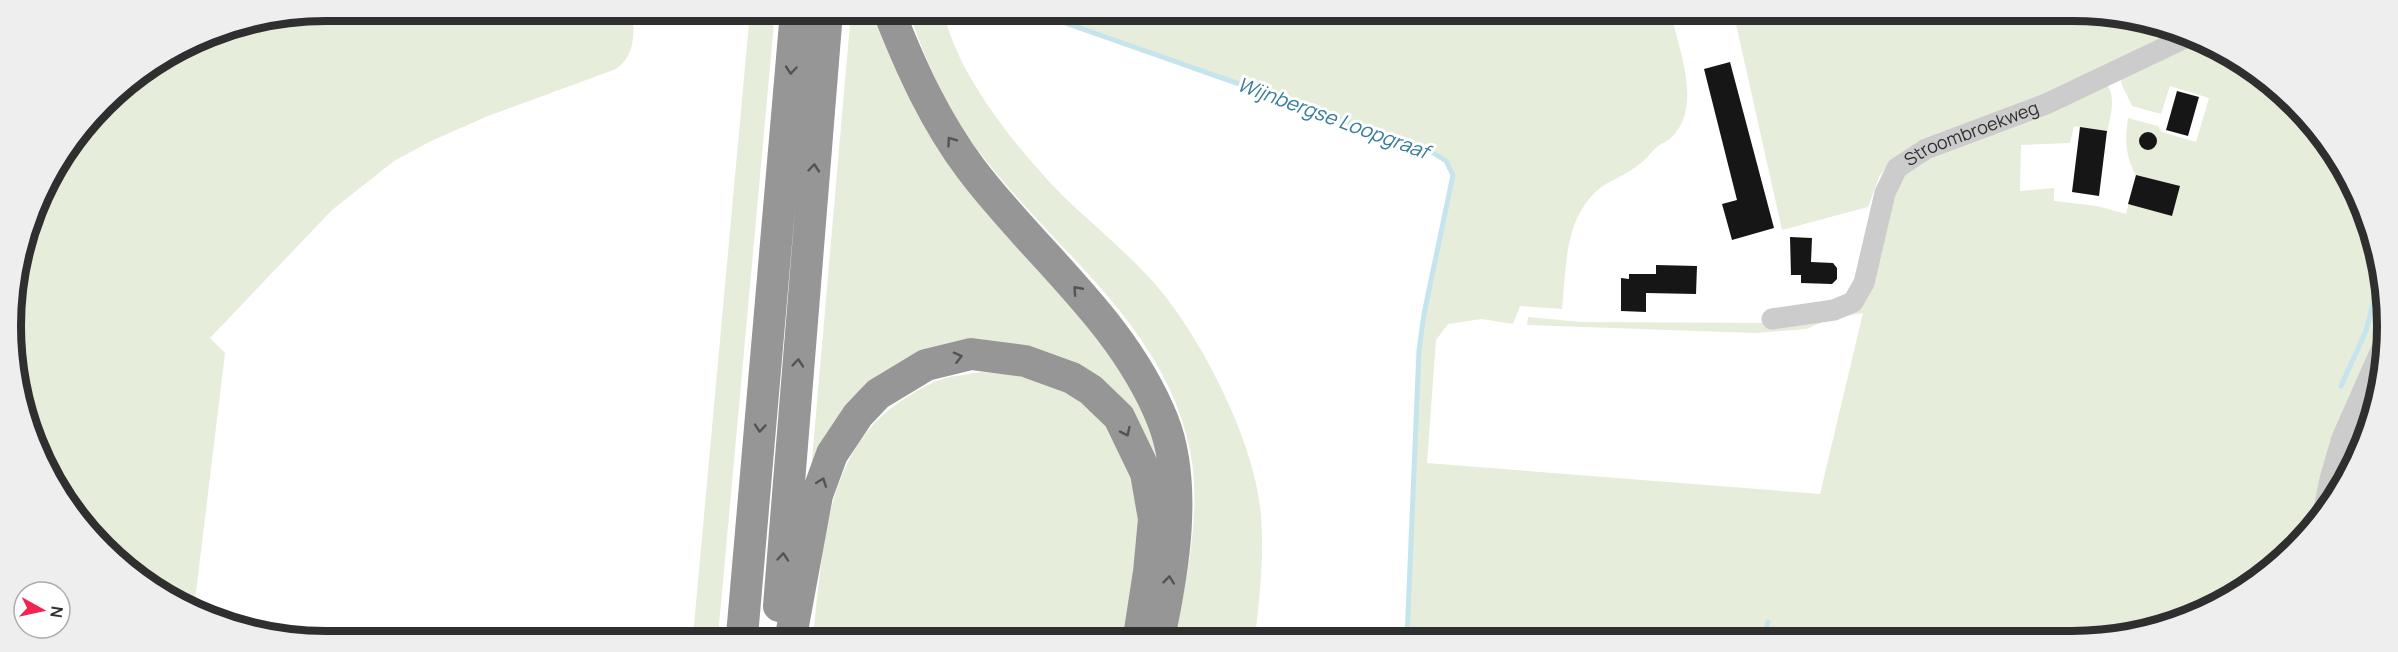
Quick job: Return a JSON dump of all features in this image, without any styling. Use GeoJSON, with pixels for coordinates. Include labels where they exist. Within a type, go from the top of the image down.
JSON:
{"type":"FeatureCollection","features":[{"type":"Feature","properties":{"kind":"highway"},"geometry":{"type":"LineString","coordinates":[[742,631],[795,21]]}},
{"type":"Feature","properties":{"kind":"highway"},"geometry":{"type":"LineString","coordinates":[[776,631],[826,21]]}},
{"type":"Feature","properties":{"kind":"highway"},"geometry":{"type":"LineString","coordinates":[[893,21],[926,98],[945,132],[972,170],[1115,334],[1140,374],[1163,422],[1176,491],[1168,589],[1160,631]]}},
{"type":"Feature","properties":{"kind":"highway"},"geometry":{"type":"LineString","coordinates":[[792,631],[817,495],[832,454],[858,415],[878,394],[926,365],[971,354],[1025,361],[1072,378],[1091,390],[1119,417],[1146,473],[1154,519],[1140,631]]}},
{"type":"Feature","properties":{"kind":"street","name":"Stroombroekweg"},"geometry":{"type":"LineString","coordinates":[[1772,319],[1834,310],[1852,302],[1864,283],[1885,193],[1898,168],[1926,148],[2046,104],[2180,41]]}},
{"type":"Feature","properties":{"kind":"street"},"geometry":{"type":"LineString","coordinates":[[2329,490],[2342,438],[2374,366]]}},
{"type":"Feature","properties":{"kind":"green space"},"geometry":{"type":"Polygon","coordinates":[[[326,21],[633,21],[630,51],[627,58],[616,69],[488,116],[431,141],[394,161],[332,210],[210,338],[225,353],[195,602],[140,568],[110,542],[84,512],[52,461],[44,443],[31,405],[24,366],[21,326],[24,286],[31,247],[44,209],[62,173],[84,140],[110,110],[140,84],[173,62],[209,44],[247,31],[286,24],[326,21]]]}},
{"type":"Feature","properties":{"kind":"green space"},"geometry":{"type":"Polygon","coordinates":[[[749,21],[774,21],[718,631],[693,631],[749,21]]]}},
{"type":"Feature","properties":{"kind":"green space"},"geometry":{"type":"Polygon","coordinates":[[[850,21],[887,21],[896,49],[1142,392],[1168,488],[1150,445],[1128,414],[1090,380],[925,359],[809,494],[850,21]]]}},
{"type":"Feature","properties":{"kind":"green space"},"geometry":{"type":"Polygon","coordinates":[[[912,21],[945,21],[965,67],[1000,123],[1063,196],[1155,284],[1191,333],[1208,362],[1238,425],[1257,487],[1262,546],[1256,631],[1176,631],[1191,550],[1194,506],[1192,462],[1180,415],[1161,372],[1136,333],[1107,296],[1010,190],[968,137],[939,86],[912,21]]]}},
{"type":"Feature","properties":{"kind":"green space"},"geometry":{"type":"Polygon","coordinates":[[[1060,21],[1673,21],[1686,79],[1686,111],[1681,125],[1672,137],[1657,147],[1640,164],[1599,189],[1586,203],[1570,240],[1562,309],[1520,306],[1513,324],[1482,319],[1448,324],[1436,340],[1427,463],[1820,494],[1863,313],[1833,318],[1806,329],[1755,333],[1527,325],[1528,317],[1582,322],[1792,323],[1847,306],[1901,169],[2100,86],[2108,86],[2112,97],[2107,132],[2074,126],[2070,143],[2021,145],[2020,191],[2054,188],[2054,201],[2097,206],[2126,214],[2136,176],[2127,148],[2128,118],[2158,126],[2162,132],[2196,142],[2209,98],[2170,86],[2161,114],[2132,106],[2121,83],[2121,77],[2186,43],[2225,62],[2258,84],[2288,110],[2326,157],[2346,191],[2367,247],[2374,286],[2376,337],[2320,483],[2314,512],[2288,542],[2241,580],[2207,600],[2151,621],[2112,628],[2072,631],[1407,631],[1419,350],[1424,314],[1453,175],[1446,161],[1430,151],[1060,21]]]}},
{"type":"Feature","properties":{"kind":"green space"},"geometry":{"type":"Polygon","coordinates":[[[1735,21],[2072,21],[2132,27],[2172,38],[1889,165],[1880,175],[1868,207],[1782,230],[1735,21]]]}},
{"type":"Feature","properties":{"kind":"green space"},"geometry":{"type":"Polygon","coordinates":[[[981,372],[1022,377],[1041,382],[1076,399],[1105,425],[1116,440],[1134,474],[1140,492],[1142,510],[1141,542],[1124,631],[814,631],[820,571],[832,505],[857,445],[878,420],[904,399],[931,383],[949,377],[981,372]]]}},
{"type":"Feature","properties":{"kind":"green space"},"geometry":{"type":"Polygon","coordinates":[[[2368,402],[2354,443],[2343,466],[2349,444],[2368,402]]]}},
{"type":"Feature","properties":{"kind":"building"},"geometry":{"type":"Polygon","coordinates":[[[1730,62],[1774,228],[1732,240],[1722,204],[1737,200],[1704,69],[1730,62]]]}},
{"type":"Feature","properties":{"kind":"building"},"geometry":{"type":"Polygon","coordinates":[[[2177,91],[2199,97],[2188,136],[2166,130],[2177,91]]]}},
{"type":"Feature","properties":{"kind":"building"},"geometry":{"type":"Polygon","coordinates":[[[2080,127],[2107,131],[2099,196],[2072,192],[2080,127]]]}},
{"type":"Feature","properties":{"kind":"building"},"geometry":{"type":"Polygon","coordinates":[[[2148,132],[2154,135],[2157,141],[2154,147],[2148,150],[2142,147],[2139,141],[2142,135],[2148,132]]]}},
{"type":"Feature","properties":{"kind":"building"},"geometry":{"type":"Polygon","coordinates":[[[2136,175],[2180,186],[2172,216],[2128,204],[2136,175]]]}},
{"type":"Feature","properties":{"kind":"building"},"geometry":{"type":"Polygon","coordinates":[[[1790,237],[1812,238],[1811,262],[1833,263],[1837,268],[1837,279],[1832,284],[1801,283],[1801,275],[1791,275],[1790,237]]]}},
{"type":"Feature","properties":{"kind":"building"},"geometry":{"type":"Polygon","coordinates":[[[1656,265],[1697,266],[1696,294],[1646,293],[1646,312],[1621,311],[1621,278],[1629,279],[1629,274],[1656,274],[1656,265]]]}},
{"type":"Feature","properties":{"kind":"waterway","name":"Wijnbergse Loopgraaf"},"geometry":{"type":"LineString","coordinates":[[1060,21],[1430,151],[1446,161],[1453,175],[1424,314],[1419,350],[1407,631]]}},
{"type":"Feature","properties":{"kind":"waterway"},"geometry":{"type":"LineString","coordinates":[[2341,386],[2366,331],[2375,293]]}},
{"type":"Feature","properties":{"kind":"waterway"},"geometry":{"type":"LineString","coordinates":[[1766,631],[1768,622]]}}]}
